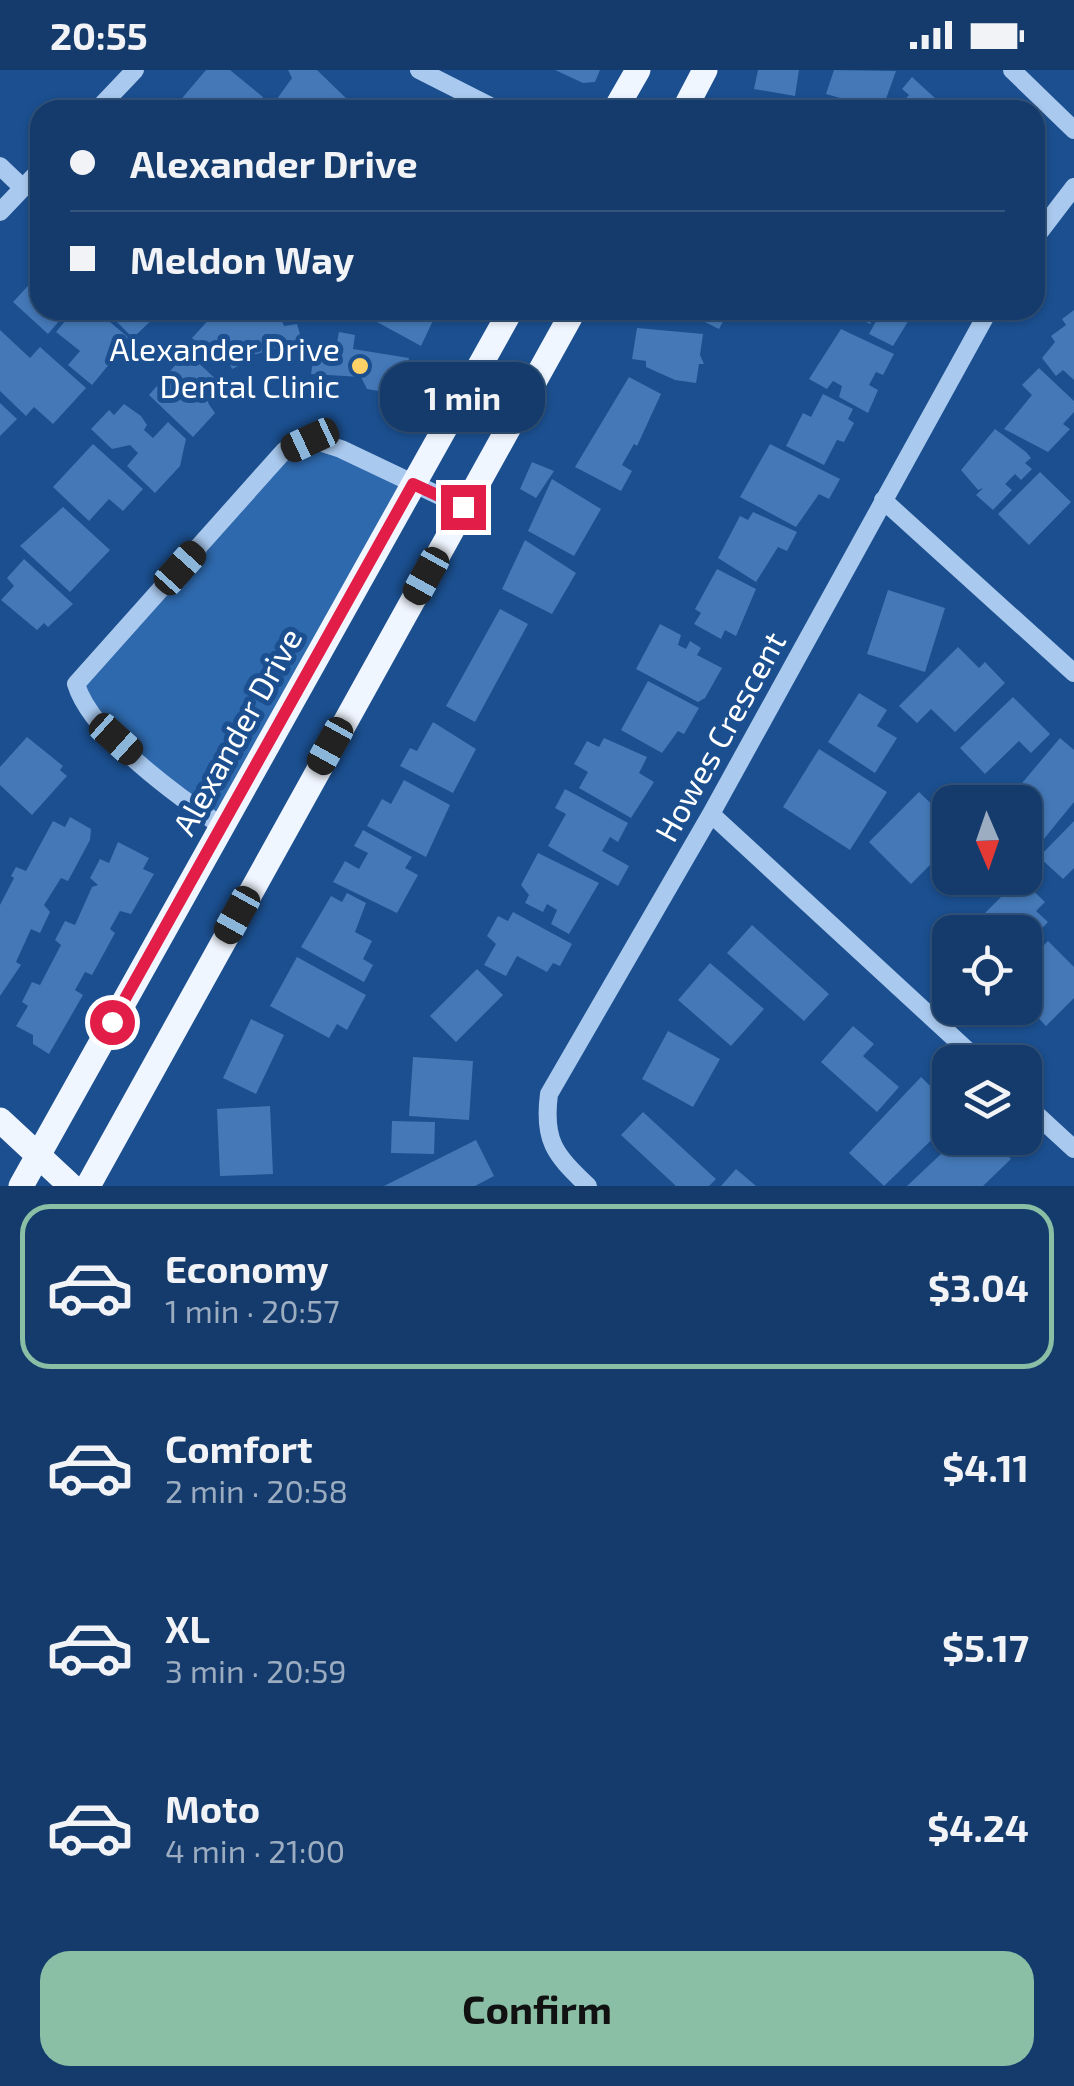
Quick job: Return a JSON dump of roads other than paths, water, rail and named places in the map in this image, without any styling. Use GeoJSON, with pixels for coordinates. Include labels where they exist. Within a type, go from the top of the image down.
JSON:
{"type":"FeatureCollection","features":[{"type":"Feature","properties":{"kind":"main road"},"geometry":{"type":"LineString","coordinates":[[621,100],[638,70]]}},
{"type":"Feature","properties":{"kind":"main road"},"geometry":{"type":"LineString","coordinates":[[689,100],[705,70]]}},
{"type":"Feature","properties":{"kind":"main road","name":"Alexander Drive"},"geometry":{"type":"LineString","coordinates":[[22,1186],[220,825],[505,320]]}},
{"type":"Feature","properties":{"kind":"main road"},"geometry":{"type":"LineString","coordinates":[[88,1186],[568,320]]}},
{"type":"Feature","properties":{"kind":"main road"},"geometry":{"type":"LineString","coordinates":[[0,1120],[71,1186]]}},
{"type":"Feature","properties":{"kind":"street"},"geometry":{"type":"LineString","coordinates":[[106,100],[135,70]]}},
{"type":"Feature","properties":{"kind":"street"},"geometry":{"type":"LineString","coordinates":[[419,70],[478,100]]}},
{"type":"Feature","properties":{"kind":"street"},"geometry":{"type":"LineString","coordinates":[[1012,70],[1043,100]]}},
{"type":"Feature","properties":{"kind":"street"},"geometry":{"type":"LineString","coordinates":[[1045,102],[1074,130]]}},
{"type":"Feature","properties":{"kind":"street"},"geometry":{"type":"LineString","coordinates":[[0,166],[22,188]]}},
{"type":"Feature","properties":{"kind":"street"},"geometry":{"type":"LineString","coordinates":[[0,212],[30,180]]}},
{"type":"Feature","properties":{"kind":"street"},"geometry":{"type":"LineString","coordinates":[[1045,225],[1074,187]]}},
{"type":"Feature","properties":{"kind":"street","name":"Howes Crescent"},"geometry":{"type":"LineString","coordinates":[[588,1186],[568,1168],[545,1130],[550,1094],[712,814],[983,320]]}},
{"type":"Feature","properties":{"kind":"street"},"geometry":{"type":"LineString","coordinates":[[220,825],[188,804],[92,718],[76,684],[284,451],[310,440],[341,449],[463,507]]}},
{"type":"Feature","properties":{"kind":"street"},"geometry":{"type":"LineString","coordinates":[[882,500],[1074,673]]}},
{"type":"Feature","properties":{"kind":"street"},"geometry":{"type":"LineString","coordinates":[[712,814],[962,1045]]}},
{"type":"Feature","properties":{"kind":"street"},"geometry":{"type":"LineString","coordinates":[[1042,1120],[1074,1150]]}},
{"type":"Feature","properties":{"kind":"place","name":"Alexander Drive Dental Clinic"},"geometry":{"type":"Point","coordinates":[360,366]}}]}
